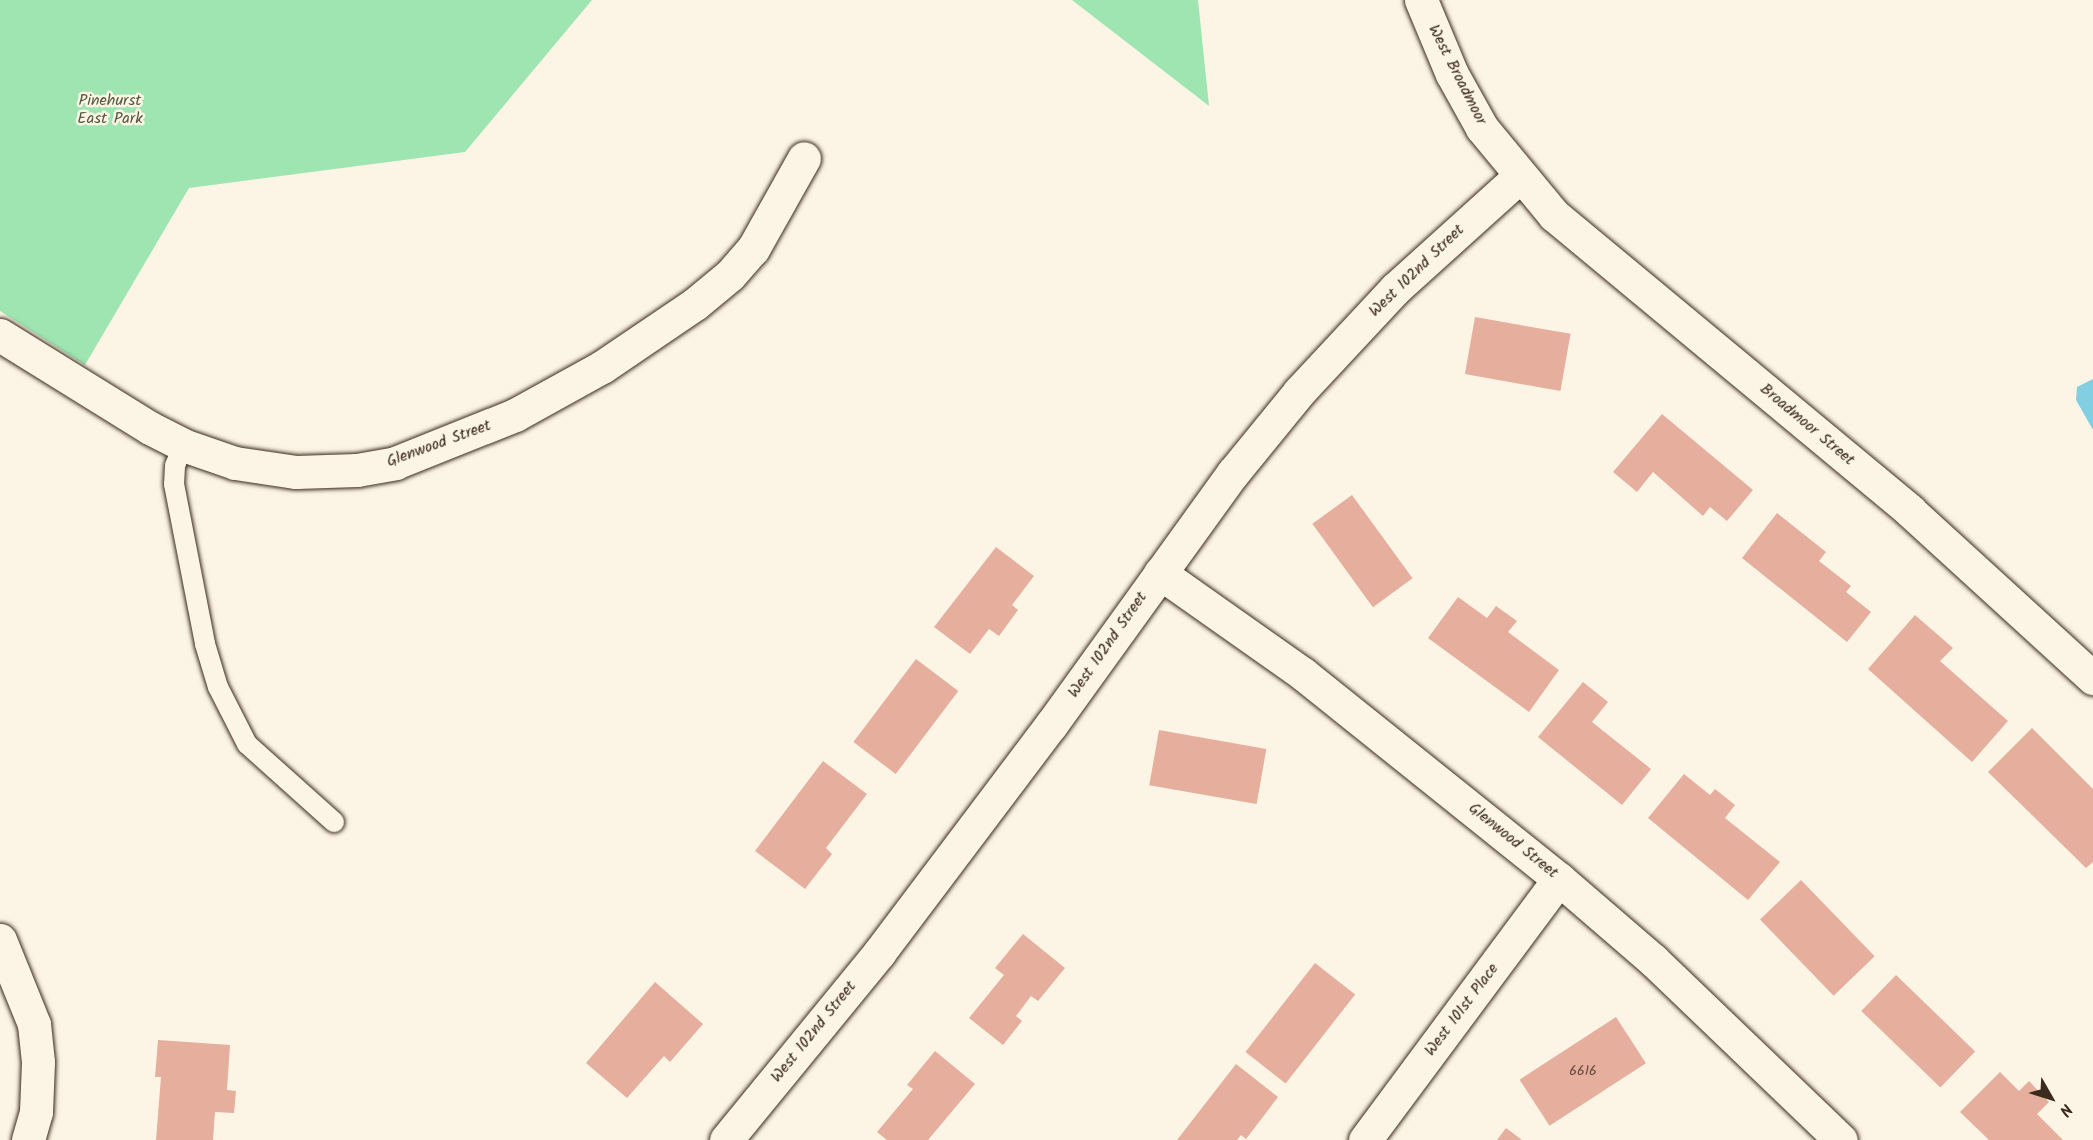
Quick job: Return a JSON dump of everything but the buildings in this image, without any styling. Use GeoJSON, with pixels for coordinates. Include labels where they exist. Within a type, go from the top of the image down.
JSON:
{"type":"FeatureCollection","features":[{"type":"Feature","properties":{"kind":"street","name":"West Broadmoor"},"geometry":{"type":"LineString","coordinates":[[1421,0],[1452,74],[1482,128],[1519,177]]}},
{"type":"Feature","properties":{"kind":"street","name":"Glenwood Street"},"geometry":{"type":"LineString","coordinates":[[0,335],[74,384],[183,445],[235,463],[296,472],[357,470],[395,463],[515,415],[602,366],[695,304],[730,275],[753,249],[782,204],[804,158]]}},
{"type":"Feature","properties":{"kind":"street","name":"West 102nd Street"},"geometry":{"type":"LineString","coordinates":[[726,1140],[879,953],[1052,725],[1160,573],[1299,392],[1395,289],[1519,177]]}},
{"type":"Feature","properties":{"kind":"street","name":"Broadmoor Street"},"geometry":{"type":"LineString","coordinates":[[1519,177],[1554,214],[1910,511],[2093,678]]}},
{"type":"Feature","properties":{"kind":"street","name":"Glenwood Street"},"geometry":{"type":"LineString","coordinates":[[1160,573],[1329,694],[1559,879],[1653,960],[1841,1140]]}},
{"type":"Feature","properties":{"kind":"street","name":"West 101st Place"},"geometry":{"type":"LineString","coordinates":[[1365,1140],[1559,879]]}},
{"type":"Feature","properties":{"kind":"street"},"geometry":{"type":"LineString","coordinates":[[0,940],[34,1024],[38,1072],[36,1112],[28,1140]]}},
{"type":"Feature","properties":{"kind":"lane"},"geometry":{"type":"LineString","coordinates":[[183,445],[175,466],[174,484],[205,644],[218,687],[247,744],[334,822]]}},
{"type":"Feature","properties":{"kind":"green space","name":"Pinehurst East Park"},"geometry":{"type":"Polygon","coordinates":[[[0,0],[592,0],[465,152],[189,188],[85,365],[0,311],[0,0]]]}},
{"type":"Feature","properties":{"kind":"green space"},"geometry":{"type":"Polygon","coordinates":[[[1072,0],[1198,0],[1209,106],[1072,0]]]}},
{"type":"Feature","properties":{"kind":"water"},"geometry":{"type":"Polygon","coordinates":[[[2093,379],[2093,430],[2076,400],[2077,387],[2093,379]]]}}]}
